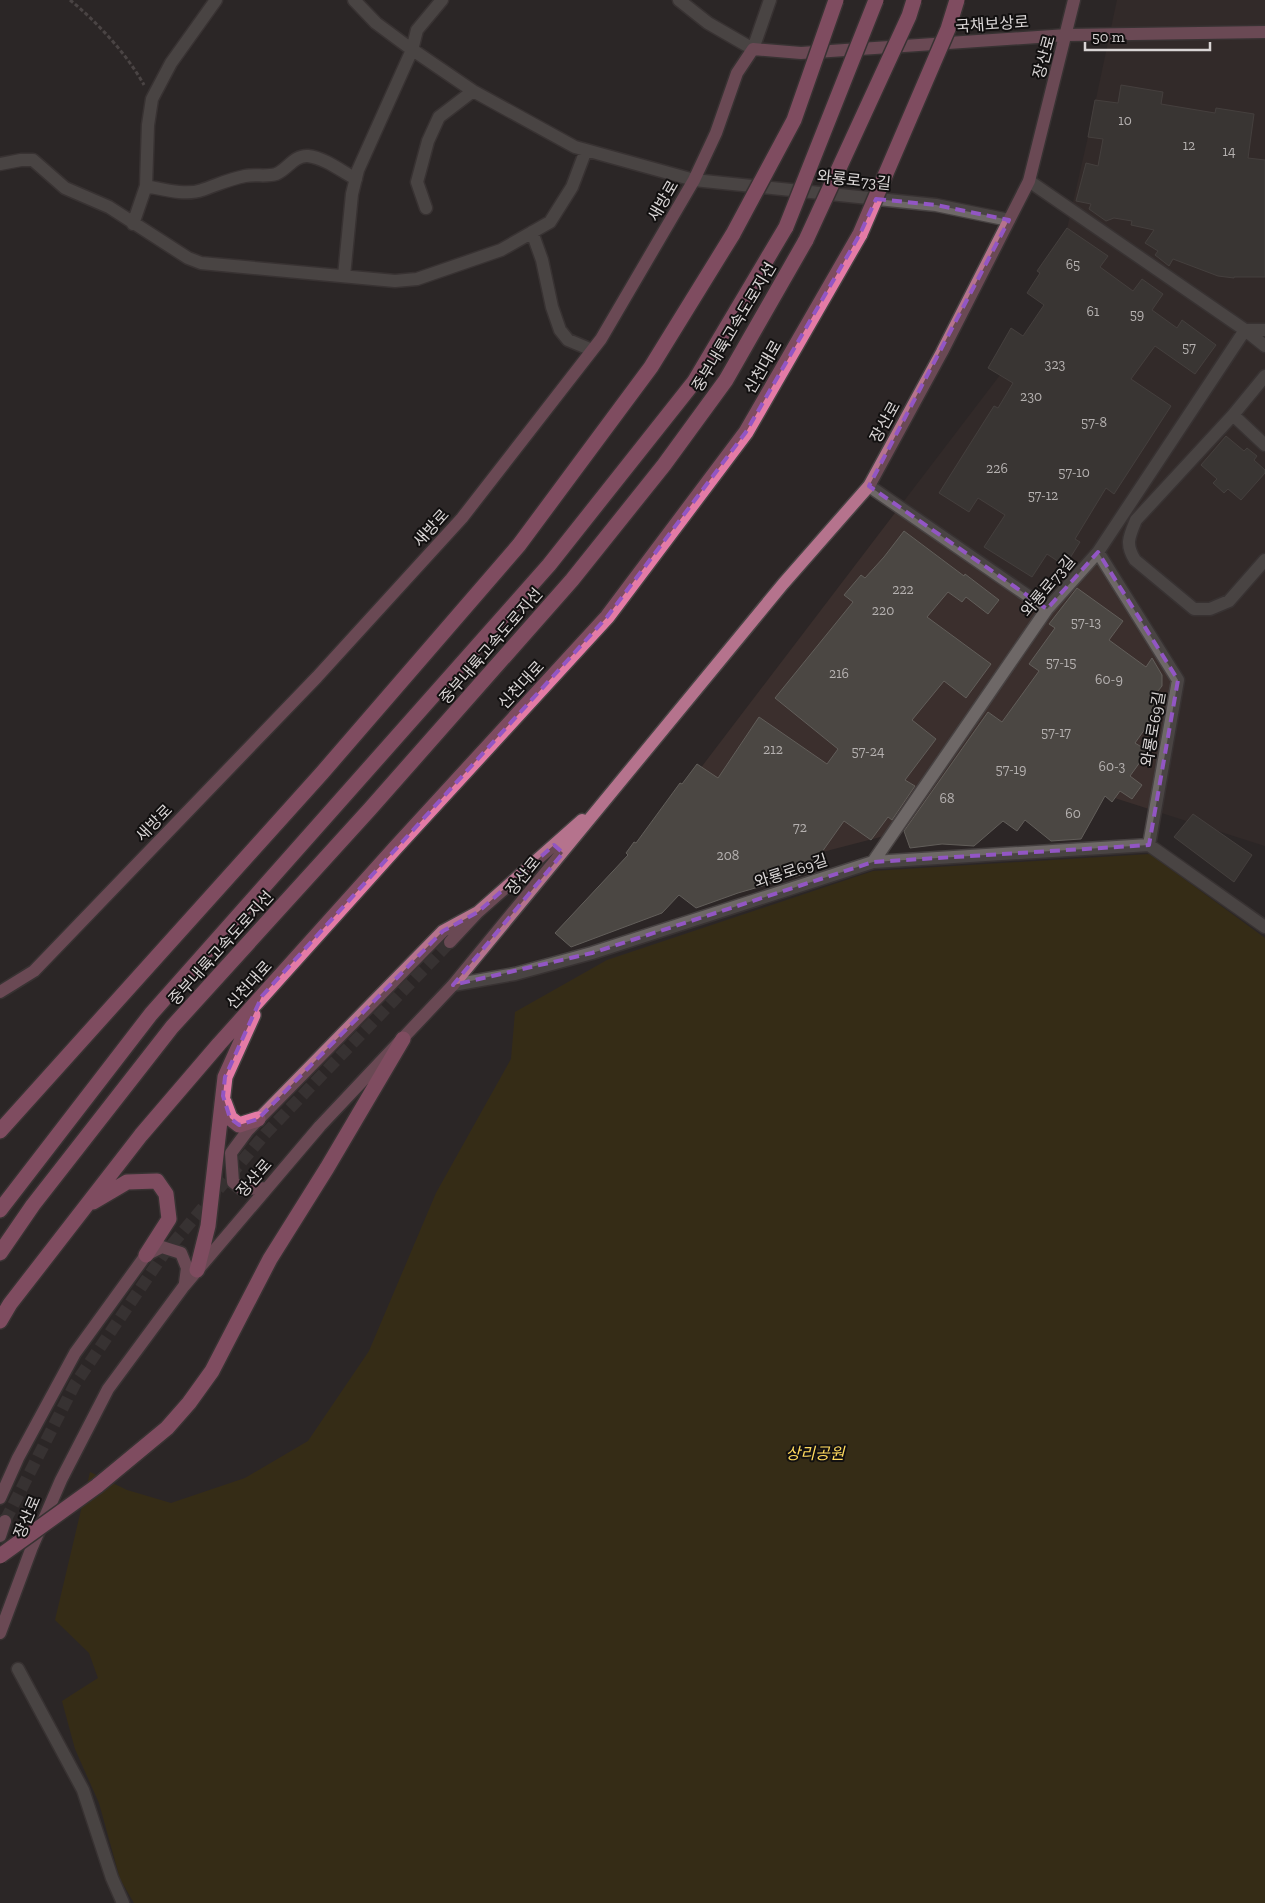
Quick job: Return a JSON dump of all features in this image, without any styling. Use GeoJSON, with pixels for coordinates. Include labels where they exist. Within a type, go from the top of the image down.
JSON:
{"type":"FeatureCollection","features":[{"type":"Feature","properties":{"kind":"highway"},"geometry":{"type":"LineString","coordinates":[[0,1131],[322,773],[519,545],[651,367],[733,234],[794,120],[836,0]]}},
{"type":"Feature","properties":{"kind":"highway","name":"중부내륙고속도로지선"},"geometry":{"type":"LineString","coordinates":[[0,1210],[151,1014],[549,565],[694,382],[786,227],[876,0]]}},
{"type":"Feature","properties":{"kind":"highway","name":"중부내륙고속도로지선"},"geometry":{"type":"LineString","coordinates":[[0,1253],[33,1205],[172,1027],[370,809],[572,580],[664,464],[726,380],[806,240],[909,16],[914,0]]}},
{"type":"Feature","properties":{"kind":"highway","name":"신천대로"},"geometry":{"type":"LineString","coordinates":[[0,1321],[10,1304],[141,1135],[262,996],[396,847],[607,617],[746,432],[860,234],[948,29],[957,0]]}},
{"type":"Feature","properties":{"kind":"highway"},"geometry":{"type":"LineString","coordinates":[[197,1270],[208,1226],[225,1077],[262,996]]}},
{"type":"Feature","properties":{"kind":"highway"},"geometry":{"type":"LineString","coordinates":[[0,1556],[97,1486],[167,1428],[189,1403],[212,1371],[270,1259],[327,1168],[403,1039]]}},
{"type":"Feature","properties":{"kind":"highway"},"geometry":{"type":"LineString","coordinates":[[223,1096],[230,1118],[239,1125],[258,1120]]}},
{"type":"Feature","properties":{"kind":"highway"},"geometry":{"type":"LineString","coordinates":[[85,1206],[127,1182],[157,1181],[166,1194],[169,1219],[146,1255]]}},
{"type":"Feature","properties":{"kind":"main road","name":"장산로"},"geometry":{"type":"LineString","coordinates":[[0,1633],[32,1547],[60,1480],[108,1389],[184,1286],[320,1126],[453,985],[783,584],[869,486],[942,352],[1029,181],[1067,35],[1074,0]]}},
{"type":"Feature","properties":{"kind":"main road","name":"국채보상로"},"geometry":{"type":"LineString","coordinates":[[753,49],[801,53],[1067,35],[1265,32]]}},
{"type":"Feature","properties":{"kind":"main road","name":"새방로"},"geometry":{"type":"LineString","coordinates":[[0,992],[34,971],[350,641],[462,518],[601,339],[694,180],[716,133],[737,72],[753,49]]}},
{"type":"Feature","properties":{"kind":"main road","name":"장산로"},"geometry":{"type":"LineString","coordinates":[[450,942],[478,912],[610,796]]}},
{"type":"Feature","properties":{"kind":"main road"},"geometry":{"type":"LineString","coordinates":[[267,1188],[242,1189],[233,1182],[231,1153],[248,1130],[443,930],[478,912]]}},
{"type":"Feature","properties":{"kind":"main road"},"geometry":{"type":"LineString","coordinates":[[0,1498],[18,1458],[75,1353],[146,1255],[162,1247],[180,1253],[187,1268],[184,1286]]}},
{"type":"Feature","properties":{"kind":"main road"},"geometry":{"type":"LineString","coordinates":[[0,1536],[5,1521]]}},
{"type":"Feature","properties":{"kind":"street"},"geometry":{"type":"LineString","coordinates":[[133,224],[146,186],[148,125],[152,99],[171,63],[216,0]]}},
{"type":"Feature","properties":{"kind":"street","name":"와룡로73길"},"geometry":{"type":"LineString","coordinates":[[354,0],[376,23],[473,91],[575,147],[694,180],[936,205],[1008,220]]}},
{"type":"Feature","properties":{"kind":"street"},"geometry":{"type":"LineString","coordinates":[[344,276],[348,223],[358,170],[412,50],[417,30],[442,0]]}},
{"type":"Feature","properties":{"kind":"street"},"geometry":{"type":"LineString","coordinates":[[678,0],[708,23],[753,49]]}},
{"type":"Feature","properties":{"kind":"street","name":"새방로"},"geometry":{"type":"LineString","coordinates":[[753,49],[770,0]]}},
{"type":"Feature","properties":{"kind":"street"},"geometry":{"type":"LineString","coordinates":[[426,208],[417,182],[428,141],[439,117],[473,91]]}},
{"type":"Feature","properties":{"kind":"street"},"geometry":{"type":"LineString","coordinates":[[0,164],[33,160],[65,188],[109,208],[188,258],[201,262],[396,281],[416,279],[501,250],[550,222],[572,187],[586,150]]}},
{"type":"Feature","properties":{"kind":"street"},"geometry":{"type":"LineString","coordinates":[[146,186],[190,192],[202,191],[228,179],[273,175],[282,171],[288,164],[307,156],[324,161],[356,179]]}},
{"type":"Feature","properties":{"kind":"street"},"geometry":{"type":"LineString","coordinates":[[1029,181],[1245,330],[1265,346]]}},
{"type":"Feature","properties":{"kind":"street"},"geometry":{"type":"LineString","coordinates":[[532,232],[542,260],[552,306],[560,330],[568,340],[592,350]]}},
{"type":"Feature","properties":{"kind":"street"},"geometry":{"type":"LineString","coordinates":[[1245,330],[1265,330]]}},
{"type":"Feature","properties":{"kind":"street","name":"와룡로73길"},"geometry":{"type":"LineString","coordinates":[[873,862],[1047,609],[1098,552],[1245,330]]}},
{"type":"Feature","properties":{"kind":"street"},"geometry":{"type":"LineString","coordinates":[[1265,376],[1233,415],[1136,520],[1130,535],[1128,550],[1135,560],[1194,609],[1210,610],[1229,601],[1265,560]]}},
{"type":"Feature","properties":{"kind":"street"},"geometry":{"type":"LineString","coordinates":[[1233,415],[1265,445]]}},
{"type":"Feature","properties":{"kind":"street"},"geometry":{"type":"LineString","coordinates":[[869,486],[1047,609]]}},
{"type":"Feature","properties":{"kind":"street","name":"와룡로69길"},"geometry":{"type":"LineString","coordinates":[[453,985],[515,974],[592,953],[873,862],[1149,845],[1178,680],[1098,552]]}},
{"type":"Feature","properties":{"kind":"street"},"geometry":{"type":"LineString","coordinates":[[1149,845],[1265,927]]}},
{"type":"Feature","properties":{"kind":"street"},"geometry":{"type":"LineString","coordinates":[[0,998],[16,982]]}},
{"type":"Feature","properties":{"kind":"street"},"geometry":{"type":"LineString","coordinates":[[18,1669],[83,1790],[112,1878],[123,1903]]}},
{"type":"Feature","properties":{"kind":"path"},"geometry":{"type":"LineString","coordinates":[[70,0],[85,12],[134,67],[152,99]]}},
{"type":"Feature","properties":{"kind":"highlighted area"},"geometry":{"type":"Polygon","coordinates":[[[876,199],[936,205],[1009,220],[869,486],[1047,609],[1098,552],[1178,680],[1149,845],[873,862],[592,953],[453,985],[563,853],[554,845],[478,912],[443,931],[258,1119],[239,1125],[230,1118],[223,1096],[225,1077],[262,996],[607,617],[746,432],[860,234],[876,199]]]}},
{"type":"Feature","properties":{"kind":"shaded area"},"geometry":{"type":"Polygon","coordinates":[[[1117,0],[1265,0],[1265,846],[1077,786],[591,912],[1048,312],[1117,0]]]}},
{"type":"Feature","properties":{"kind":"green space","name":"상리공원"},"geometry":{"type":"Polygon","coordinates":[[[1150,854],[1265,938],[1265,1903],[134,1903],[120,1879],[99,1803],[75,1749],[62,1701],[98,1678],[89,1653],[55,1620],[90,1472],[127,1490],[171,1503],[245,1478],[308,1441],[369,1351],[436,1193],[511,1059],[515,1012],[607,960],[873,871],[1150,854]]]}},
{"type":"Feature","properties":{"kind":"building"},"geometry":{"type":"Polygon","coordinates":[[[1121,85],[1163,92],[1161,104],[1215,113],[1216,108],[1254,114],[1248,158],[1265,160],[1265,277],[1234,278],[1218,276],[1173,259],[1169,266],[1155,255],[1158,251],[1145,243],[1154,230],[1131,225],[1132,221],[1114,218],[1106,221],[1089,209],[1091,204],[1076,201],[1086,163],[1098,166],[1103,139],[1088,137],[1095,100],[1118,103],[1121,85]]]}},
{"type":"Feature","properties":{"kind":"building"},"geometry":{"type":"Polygon","coordinates":[[[1067,228],[1108,256],[1100,267],[1133,291],[1142,279],[1163,294],[1152,310],[1177,328],[1182,320],[1216,345],[1195,374],[1155,346],[1131,379],[1171,406],[1114,494],[1106,488],[1075,539],[1080,542],[1065,566],[1047,554],[1032,577],[984,547],[1005,515],[978,498],[969,512],[939,493],[994,406],[998,408],[1013,383],[988,368],[1011,328],[1023,336],[1044,305],[1027,293],[1040,273],[1037,271],[1067,228]]]}},
{"type":"Feature","properties":{"kind":"building"},"geometry":{"type":"Polygon","coordinates":[[[1226,436],[1244,451],[1247,448],[1257,456],[1254,460],[1265,470],[1265,473],[1241,500],[1228,489],[1224,493],[1213,483],[1217,479],[1201,465],[1226,436]]]}},
{"type":"Feature","properties":{"kind":"building"},"geometry":{"type":"Polygon","coordinates":[[[904,531],[999,600],[988,614],[966,597],[962,602],[948,592],[927,617],[991,664],[966,698],[944,681],[912,720],[936,739],[905,780],[915,786],[892,820],[888,817],[871,840],[844,821],[807,873],[738,893],[696,908],[679,895],[662,913],[571,947],[555,933],[628,855],[626,853],[634,842],[636,843],[680,783],[682,784],[697,764],[718,778],[759,717],[827,764],[838,749],[775,698],[853,602],[844,595],[861,575],[865,578],[904,531]]]}},
{"type":"Feature","properties":{"kind":"building"},"geometry":{"type":"Polygon","coordinates":[[[1077,588],[1123,621],[1109,640],[1146,667],[1152,658],[1162,675],[1162,686],[1150,701],[1160,708],[1135,743],[1148,751],[1130,776],[1142,785],[1132,799],[1120,791],[1112,802],[1105,796],[1081,839],[1051,841],[1025,820],[1017,831],[1003,821],[974,846],[942,844],[910,848],[904,831],[988,712],[1002,722],[1039,671],[1029,664],[1055,628],[1049,624],[1077,588]]]}},
{"type":"Feature","properties":{"kind":"building"},"geometry":{"type":"Polygon","coordinates":[[[1193,814],[1252,855],[1234,882],[1174,837],[1193,814]]]}},
{"type":"Feature","properties":{"kind":"tunnel"},"geometry":{"type":"LineString","coordinates":[[5,1521],[75,1384],[163,1255],[265,1134],[450,942]]}}]}
